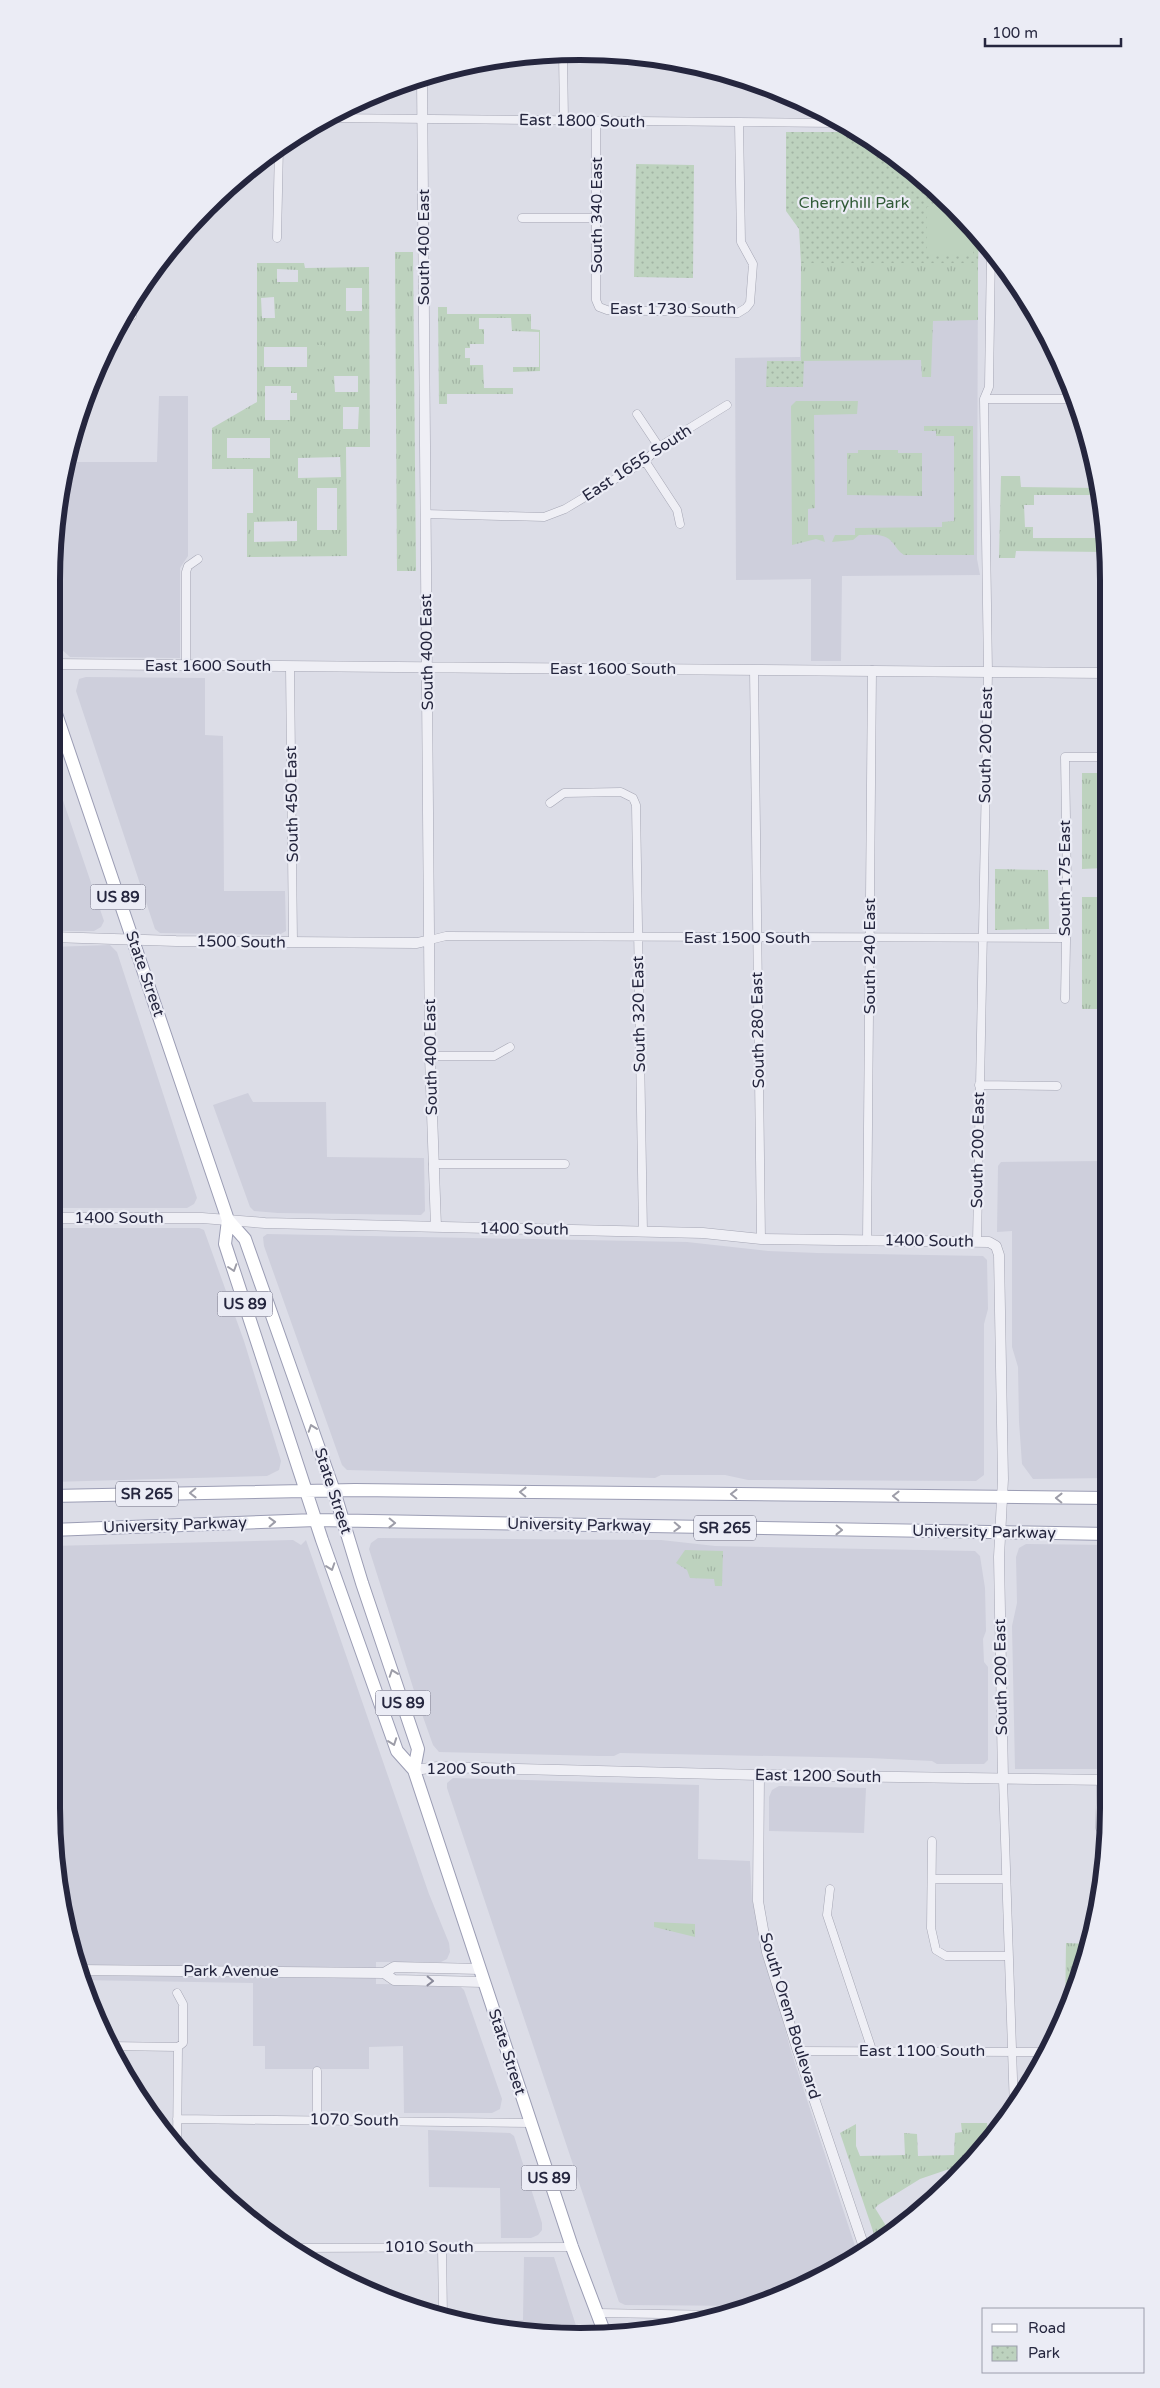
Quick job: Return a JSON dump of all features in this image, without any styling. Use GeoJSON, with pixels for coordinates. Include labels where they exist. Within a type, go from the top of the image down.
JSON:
{"type":"FeatureCollection","features":[{"type":"Feature","properties":{"kind":"main road","name":"State Street"},"geometry":{"type":"LineString","coordinates":[[60,726],[228,1220],[245,1239],[334,1491],[418,1749],[414,1770]]}},
{"type":"Feature","properties":{"kind":"main road","name":"State Street"},"geometry":{"type":"LineString","coordinates":[[228,1220],[225,1244],[316,1520],[396,1751],[414,1770],[572,2246],[603,2327]]}},
{"type":"Feature","properties":{"kind":"main road","name":"University Parkway"},"geometry":{"type":"LineString","coordinates":[[60,1496],[334,1491],[1100,1498]]}},
{"type":"Feature","properties":{"kind":"main road","name":"University Parkway"},"geometry":{"type":"LineString","coordinates":[[60,1530],[316,1520],[1100,1534]]}},
{"type":"Feature","properties":{"kind":"street"},"geometry":{"type":"LineString","coordinates":[[563,60],[564,121]]}},
{"type":"Feature","properties":{"kind":"street","name":"South 400 East"},"geometry":{"type":"LineString","coordinates":[[422,85],[430,1056],[436,1227]]}},
{"type":"Feature","properties":{"kind":"street","name":"East 1800 South"},"geometry":{"type":"LineString","coordinates":[[342,118],[739,123],[823,121]]}},
{"type":"Feature","properties":{"kind":"street","name":"South 340 East"},"geometry":{"type":"LineString","coordinates":[[596,122],[596,300],[600,307]]}},
{"type":"Feature","properties":{"kind":"street","name":"East 1730 South"},"geometry":{"type":"LineString","coordinates":[[600,307],[607,310],[738,313],[746,308],[751,299],[753,264],[741,242],[739,123]]}},
{"type":"Feature","properties":{"kind":"street"},"geometry":{"type":"LineString","coordinates":[[276,238],[279,156]]}},
{"type":"Feature","properties":{"kind":"street"},"geometry":{"type":"LineString","coordinates":[[522,218],[597,218]]}},
{"type":"Feature","properties":{"kind":"street","name":"South 200 East"},"geometry":{"type":"LineString","coordinates":[[977,1242],[981,938],[988,672],[984,399],[988,388],[990,259]]}},
{"type":"Feature","properties":{"kind":"street"},"geometry":{"type":"LineString","coordinates":[[984,399],[1067,399]]}},
{"type":"Feature","properties":{"kind":"street","name":"East 1655 South"},"geometry":{"type":"LineString","coordinates":[[426,514],[544,516],[566,509],[645,461],[659,448],[727,405]]}},
{"type":"Feature","properties":{"kind":"street"},"geometry":{"type":"LineString","coordinates":[[637,414],[659,448]]}},
{"type":"Feature","properties":{"kind":"street"},"geometry":{"type":"LineString","coordinates":[[645,461],[678,510],[680,524]]}},
{"type":"Feature","properties":{"kind":"street"},"geometry":{"type":"LineString","coordinates":[[186,666],[186,572],[188,566],[198,559]]}},
{"type":"Feature","properties":{"kind":"street","name":"East 1600 South"},"geometry":{"type":"LineString","coordinates":[[60,664],[1100,673]]}},
{"type":"Feature","properties":{"kind":"street","name":"South 450 East"},"geometry":{"type":"LineString","coordinates":[[290,666],[293,942]]}},
{"type":"Feature","properties":{"kind":"street","name":"South 280 East"},"geometry":{"type":"LineString","coordinates":[[754,670],[761,1239]]}},
{"type":"Feature","properties":{"kind":"street","name":"South 240 East"},"geometry":{"type":"LineString","coordinates":[[867,1241],[872,670]]}},
{"type":"Feature","properties":{"kind":"street","name":"South 175 East"},"geometry":{"type":"LineString","coordinates":[[1065,998],[1065,938],[1068,883],[1065,757],[1100,757]]}},
{"type":"Feature","properties":{"kind":"street","name":"South 320 East"},"geometry":{"type":"LineString","coordinates":[[550,803],[564,792],[621,792],[633,798],[636,805],[643,1232]]}},
{"type":"Feature","properties":{"kind":"street","name":"East 1500 South"},"geometry":{"type":"LineString","coordinates":[[430,940],[446,936],[870,939],[1065,938]]}},
{"type":"Feature","properties":{"kind":"street","name":"1500 South"},"geometry":{"type":"LineString","coordinates":[[60,937],[417,943],[430,940]]}},
{"type":"Feature","properties":{"kind":"street"},"geometry":{"type":"LineString","coordinates":[[430,1056],[494,1056],[510,1047]]}},
{"type":"Feature","properties":{"kind":"street"},"geometry":{"type":"LineString","coordinates":[[979,1085],[1057,1086]]}},
{"type":"Feature","properties":{"kind":"street"},"geometry":{"type":"LineString","coordinates":[[433,1164],[565,1164]]}},
{"type":"Feature","properties":{"kind":"street","name":"1400 South"},"geometry":{"type":"LineString","coordinates":[[60,1218],[228,1220],[703,1233],[761,1239],[989,1242],[996,1246]]}},
{"type":"Feature","properties":{"kind":"street","name":"South 200 East"},"geometry":{"type":"LineString","coordinates":[[996,1246],[999,1255],[1002,1498],[1000,1532],[1000,1652],[1005,1879],[1010,1956],[1014,2094]]}},
{"type":"Feature","properties":{"kind":"street","name":"1200 South"},"geometry":{"type":"LineString","coordinates":[[414,1770],[438,1767],[528,1769]]}},
{"type":"Feature","properties":{"kind":"street","name":"East 1200 South"},"geometry":{"type":"LineString","coordinates":[[528,1769],[759,1775],[1100,1780]]}},
{"type":"Feature","properties":{"kind":"street","name":"South Orem Boulevard"},"geometry":{"type":"LineString","coordinates":[[759,1775],[758,1901],[767,1952],[863,2244]]}},
{"type":"Feature","properties":{"kind":"street"},"geometry":{"type":"LineString","coordinates":[[932,1841],[932,1936],[936,1950],[946,1956],[1010,1956]]}},
{"type":"Feature","properties":{"kind":"street"},"geometry":{"type":"LineString","coordinates":[[932,1879],[1005,1879]]}},
{"type":"Feature","properties":{"kind":"street"},"geometry":{"type":"LineString","coordinates":[[830,1890],[827,1915],[872,2050]]}},
{"type":"Feature","properties":{"kind":"street","name":"Park Avenue"},"geometry":{"type":"LineString","coordinates":[[86,1970],[384,1973],[394,1967],[480,1969]]}},
{"type":"Feature","properties":{"kind":"street","name":"Park Avenue"},"geometry":{"type":"LineString","coordinates":[[384,1973],[394,1980],[484,1982]]}},
{"type":"Feature","properties":{"kind":"street"},"geometry":{"type":"LineString","coordinates":[[118,2046],[178,2047],[183,2043],[183,2004],[177,1993]]}},
{"type":"Feature","properties":{"kind":"street"},"geometry":{"type":"LineString","coordinates":[[177,2137],[178,2047]]}},
{"type":"Feature","properties":{"kind":"street","name":"East 1100 South"},"geometry":{"type":"LineString","coordinates":[[798,2051],[1039,2052]]}},
{"type":"Feature","properties":{"kind":"street"},"geometry":{"type":"LineString","coordinates":[[317,2071],[317,2120]]}},
{"type":"Feature","properties":{"kind":"street","name":"1070 South"},"geometry":{"type":"LineString","coordinates":[[177,2120],[531,2122]]}},
{"type":"Feature","properties":{"kind":"street","name":"1010 South"},"geometry":{"type":"LineString","coordinates":[[304,2248],[572,2246]]}},
{"type":"Feature","properties":{"kind":"street"},"geometry":{"type":"LineString","coordinates":[[442,2247],[443,2309]]}},
{"type":"Feature","properties":{"kind":"street"},"geometry":{"type":"LineString","coordinates":[[312,2248],[312,2253]]}},
{"type":"Feature","properties":{"kind":"street"},"geometry":{"type":"LineString","coordinates":[[598,2313],[699,2314]]}},
{"type":"Feature","properties":{"kind":"shaded area"},"geometry":{"type":"Polygon","coordinates":[[[801,263],[978,263],[977,559],[980,575],[842,576],[841,661],[811,661],[811,579],[736,580],[735,358],[800,357],[801,263]]]}},
{"type":"Feature","properties":{"kind":"shaded area"},"geometry":{"type":"Polygon","coordinates":[[[159,396],[188,396],[188,556],[180,568],[180,658],[70,657],[60,648],[61,546],[64,512],[77,451],[77,462],[157,462],[159,396]]]}},
{"type":"Feature","properties":{"kind":"shaded area"},"geometry":{"type":"Polygon","coordinates":[[[86,677],[205,678],[205,735],[223,736],[224,891],[285,891],[286,931],[279,935],[160,933],[155,929],[76,691],[79,679],[86,677]]]}},
{"type":"Feature","properties":{"kind":"shaded area"},"geometry":{"type":"Polygon","coordinates":[[[60,791],[104,921],[101,927],[94,931],[60,931],[60,791]]]}},
{"type":"Feature","properties":{"kind":"shaded area"},"geometry":{"type":"Polygon","coordinates":[[[110,945],[117,952],[197,1198],[194,1204],[187,1208],[60,1208],[60,947],[110,945]]]}},
{"type":"Feature","properties":{"kind":"shaded area"},"geometry":{"type":"Polygon","coordinates":[[[248,1093],[253,1102],[326,1102],[327,1157],[424,1158],[425,1211],[421,1215],[254,1211],[250,1207],[213,1105],[248,1093]]]}},
{"type":"Feature","properties":{"kind":"shaded area"},"geometry":{"type":"Polygon","coordinates":[[[1100,1161],[1100,1478],[1033,1479],[1022,1464],[1018,1367],[1012,1347],[1012,1231],[997,1232],[998,1166],[1001,1162],[1100,1161]]]}},
{"type":"Feature","properties":{"kind":"shaded area"},"geometry":{"type":"Polygon","coordinates":[[[60,1228],[199,1228],[204,1230],[244,1341],[281,1461],[279,1470],[267,1476],[60,1482],[60,1228]]]}},
{"type":"Feature","properties":{"kind":"shaded area"},"geometry":{"type":"Polygon","coordinates":[[[267,1234],[687,1242],[768,1251],[983,1256],[987,1260],[988,1309],[984,1324],[984,1475],[976,1481],[748,1480],[725,1475],[661,1475],[655,1478],[347,1470],[342,1465],[264,1246],[263,1237],[267,1234]]]}},
{"type":"Feature","properties":{"kind":"shaded area"},"geometry":{"type":"Polygon","coordinates":[[[378,1538],[661,1540],[715,1546],[975,1551],[980,1556],[985,1588],[986,1631],[983,1639],[984,1662],[988,1667],[988,1760],[984,1764],[937,1764],[932,1761],[869,1758],[620,1753],[614,1756],[600,1756],[439,1752],[433,1745],[417,1700],[369,1549],[371,1543],[378,1538]]]}},
{"type":"Feature","properties":{"kind":"shaded area"},"geometry":{"type":"Polygon","coordinates":[[[293,1540],[301,1545],[306,1540],[429,1894],[449,1943],[450,1952],[447,1959],[441,1962],[376,1962],[376,1984],[459,1985],[464,1990],[502,2099],[500,2109],[492,2113],[404,2113],[403,2046],[369,2047],[369,2069],[265,2069],[265,2046],[253,2046],[253,1983],[90,1980],[70,1909],[64,1876],[61,1842],[60,1546],[293,1540]]]}},
{"type":"Feature","properties":{"kind":"shaded area"},"geometry":{"type":"Polygon","coordinates":[[[1026,1544],[1100,1545],[1100,1769],[1015,1769],[1012,1626],[1017,1603],[1016,1557],[1019,1548],[1026,1544]]]}},
{"type":"Feature","properties":{"kind":"shaded area"},"geometry":{"type":"Polygon","coordinates":[[[453,1778],[699,1785],[698,1859],[750,1861],[752,1900],[790,2048],[856,2248],[810,2274],[779,2288],[728,2306],[625,2305],[619,2302],[447,1788],[447,1783],[453,1778]]]}},
{"type":"Feature","properties":{"kind":"shaded area"},"geometry":{"type":"Polygon","coordinates":[[[779,1786],[866,1788],[864,1833],[769,1831],[769,1797],[772,1790],[779,1786]]]}},
{"type":"Feature","properties":{"kind":"shaded area"},"geometry":{"type":"Polygon","coordinates":[[[428,2130],[510,2133],[514,2136],[542,2223],[542,2230],[538,2235],[531,2238],[501,2238],[500,2188],[429,2187],[428,2130]]]}},
{"type":"Feature","properties":{"kind":"shaded area"},"geometry":{"type":"Polygon","coordinates":[[[524,2257],[554,2257],[577,2328],[510,2324],[510,2321],[523,2320],[524,2257]]]}},
{"type":"Feature","properties":{"kind":"shaded area"},"geometry":{"type":"Polygon","coordinates":[[[636,2323],[654,2323],[648,2324],[635,2325],[636,2323]]]}},
{"type":"Feature","properties":{"kind":"green space","name":"Cherryhill Park"},"geometry":{"type":"Polygon","coordinates":[[[786,132],[843,132],[897,167],[948,212],[979,246],[978,263],[801,263],[799,229],[786,211],[786,132]]]}},
{"type":"Feature","properties":{"kind":"green space"},"geometry":{"type":"Polygon","coordinates":[[[636,164],[694,165],[693,278],[634,277],[636,164]]]}},
{"type":"Feature","properties":{"kind":"green space"},"geometry":{"type":"Polygon","coordinates":[[[927,207],[943,207],[973,239],[973,255],[927,256],[927,207]]]}},
{"type":"Feature","properties":{"kind":"green space"},"geometry":{"type":"Polygon","coordinates":[[[395,252],[413,252],[416,571],[397,571],[395,252]]]}},
{"type":"Feature","properties":{"kind":"green space"},"geometry":{"type":"Polygon","coordinates":[[[257,263],[304,263],[305,268],[369,267],[370,447],[346,447],[347,556],[247,557],[247,513],[253,513],[253,469],[212,469],[212,428],[257,402],[257,263]],[[277,269],[277,282],[298,282],[298,270],[277,269]],[[346,288],[346,311],[362,311],[362,288],[346,288]],[[274,297],[261,298],[262,318],[275,318],[274,297]],[[264,347],[264,367],[307,367],[307,347],[264,347]],[[334,376],[335,392],[358,392],[358,376],[334,376]],[[265,386],[265,420],[290,420],[290,400],[297,400],[297,393],[291,393],[291,386],[265,386]],[[343,407],[343,429],[358,429],[359,407],[343,407]],[[227,438],[227,458],[270,458],[270,438],[227,438]],[[340,457],[298,458],[298,478],[341,477],[340,457]],[[317,488],[317,530],[337,530],[337,488],[317,488]],[[297,521],[254,522],[254,542],[297,541],[297,521]]]}},
{"type":"Feature","properties":{"kind":"green space"},"geometry":{"type":"Polygon","coordinates":[[[801,263],[978,263],[978,320],[933,321],[931,377],[922,377],[921,360],[801,361],[801,263]]]}},
{"type":"Feature","properties":{"kind":"green space"},"geometry":{"type":"Polygon","coordinates":[[[438,307],[447,307],[447,314],[531,314],[531,329],[540,330],[540,371],[513,372],[513,367],[539,367],[539,332],[512,331],[511,318],[479,318],[479,329],[484,329],[484,344],[470,344],[470,348],[465,348],[465,358],[470,358],[470,365],[483,365],[484,388],[513,388],[513,394],[447,394],[447,404],[439,404],[438,307]]]}},
{"type":"Feature","properties":{"kind":"green space"},"geometry":{"type":"Polygon","coordinates":[[[312,345],[324,345],[324,369],[312,369],[312,345]]]}},
{"type":"Feature","properties":{"kind":"green space"},"geometry":{"type":"Polygon","coordinates":[[[767,361],[804,361],[803,387],[766,387],[767,361]]]}},
{"type":"Feature","properties":{"kind":"green space"},"geometry":{"type":"Polygon","coordinates":[[[796,401],[858,401],[857,414],[814,415],[815,508],[808,509],[808,535],[823,535],[825,542],[816,539],[792,545],[791,406],[796,401]]]}},
{"type":"Feature","properties":{"kind":"green space"},"geometry":{"type":"Polygon","coordinates":[[[924,426],[973,426],[974,555],[904,555],[890,539],[877,535],[859,535],[853,540],[832,542],[835,535],[855,535],[855,528],[942,527],[942,522],[954,521],[954,436],[936,436],[936,431],[924,431],[924,426]]]}},
{"type":"Feature","properties":{"kind":"green space"},"geometry":{"type":"Polygon","coordinates":[[[858,450],[898,450],[898,453],[922,453],[922,496],[847,495],[847,453],[858,453],[858,450]]]}},
{"type":"Feature","properties":{"kind":"green space"},"geometry":{"type":"Polygon","coordinates":[[[1001,476],[1020,476],[1021,487],[1092,488],[1093,495],[1034,495],[1034,505],[1024,505],[1025,527],[1033,527],[1033,538],[1098,538],[1099,552],[1016,551],[1015,558],[999,558],[1001,476]]]}},
{"type":"Feature","properties":{"kind":"green space"},"geometry":{"type":"Polygon","coordinates":[[[1082,773],[1100,773],[1100,868],[1082,869],[1082,773]]]}},
{"type":"Feature","properties":{"kind":"green space"},"geometry":{"type":"Polygon","coordinates":[[[995,869],[1048,870],[1049,929],[995,930],[995,869]]]}},
{"type":"Feature","properties":{"kind":"green space"},"geometry":{"type":"Polygon","coordinates":[[[1082,897],[1100,897],[1100,1009],[1082,1009],[1082,897]]]}},
{"type":"Feature","properties":{"kind":"green space"},"geometry":{"type":"Polygon","coordinates":[[[685,1550],[723,1551],[722,1586],[715,1586],[714,1579],[690,1578],[687,1570],[676,1563],[685,1550]]]}},
{"type":"Feature","properties":{"kind":"green space"},"geometry":{"type":"Polygon","coordinates":[[[654,1922],[695,1924],[695,1937],[654,1927],[654,1922]]]}},
{"type":"Feature","properties":{"kind":"green space"},"geometry":{"type":"Polygon","coordinates":[[[1066,1943],[1082,1944],[1072,1975],[1065,1993],[1066,1943]]]}},
{"type":"Feature","properties":{"kind":"green space"},"geometry":{"type":"Polygon","coordinates":[[[961,2123],[987,2123],[988,2131],[957,2166],[920,2179],[875,2208],[887,2228],[875,2236],[840,2133],[856,2124],[856,2146],[860,2156],[905,2155],[904,2133],[917,2134],[918,2156],[954,2155],[955,2133],[962,2132],[961,2123]]]}}]}
